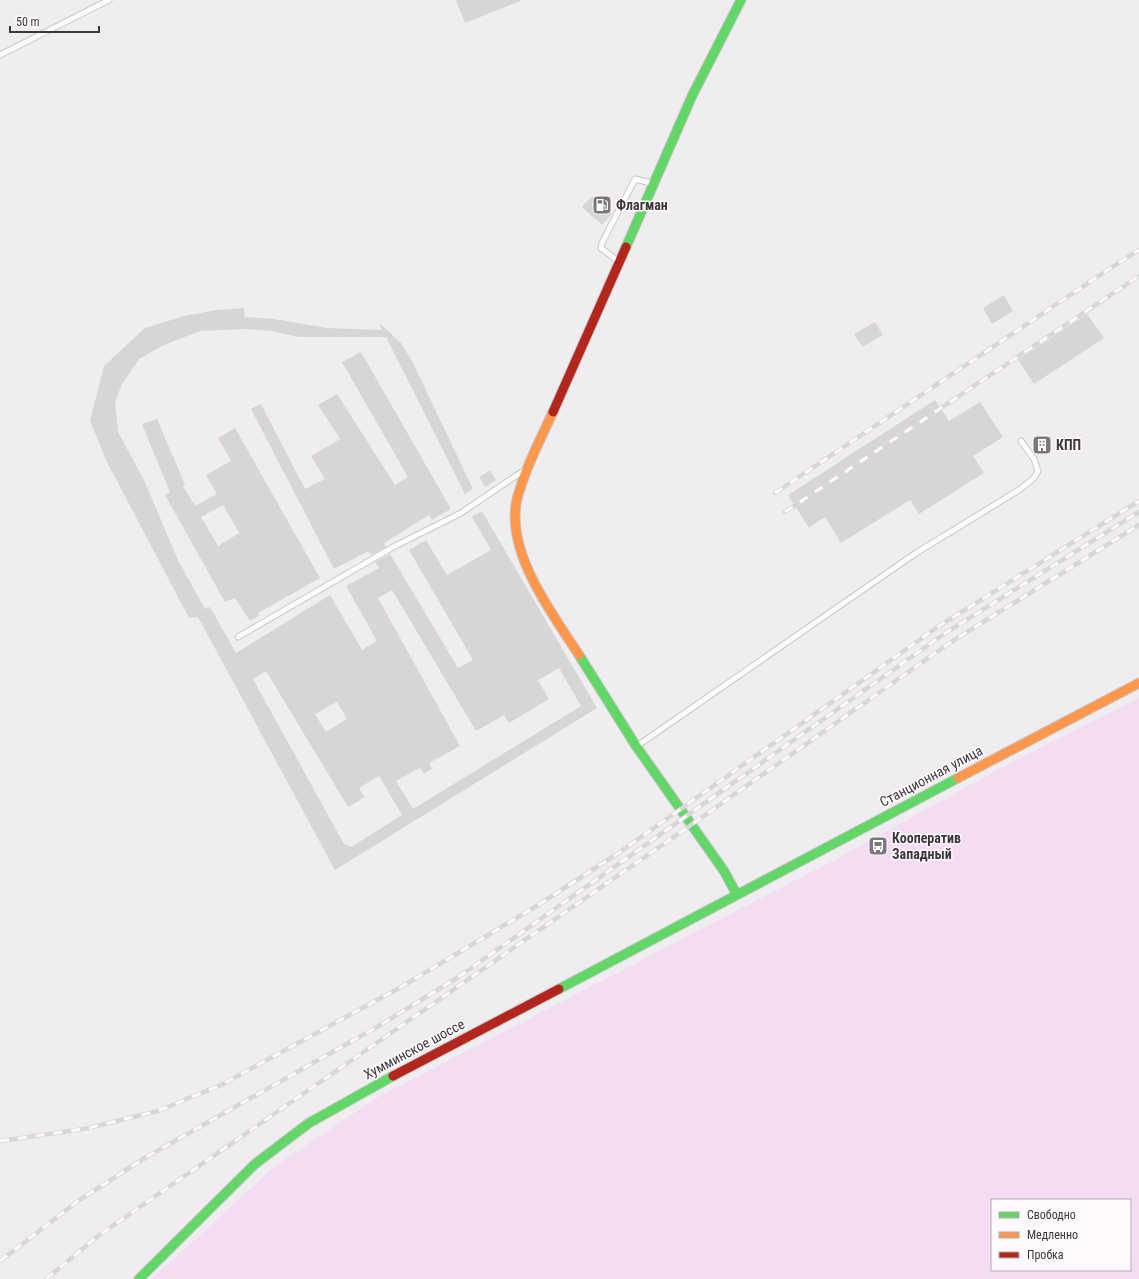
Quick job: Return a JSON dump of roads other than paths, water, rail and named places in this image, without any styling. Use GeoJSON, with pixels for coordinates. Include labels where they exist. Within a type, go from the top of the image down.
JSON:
{"type":"FeatureCollection","features":[{"type":"Feature","properties":{"kind":"main road"},"geometry":{"type":"LineString","coordinates":[[737,895],[724,871],[636,746],[541,595],[525,563],[516,532],[517,501],[527,469],[652,184],[711,56],[741,0]]}},
{"type":"Feature","properties":{"kind":"main road","name":"Станционная улица"},"geometry":{"type":"LineString","coordinates":[[737,895],[1139,683]]}},
{"type":"Feature","properties":{"kind":"main road","name":"Хумминское шоссе"},"geometry":{"type":"LineString","coordinates":[[139,1279],[256,1164],[309,1123],[380,1083],[737,895]]}},
{"type":"Feature","properties":{"kind":"lane"},"geometry":{"type":"LineString","coordinates":[[0,55],[109,0]]}},
{"type":"Feature","properties":{"kind":"lane"},"geometry":{"type":"LineString","coordinates":[[619,262],[601,248],[602,243],[635,179],[652,184]]}},
{"type":"Feature","properties":{"kind":"lane"},"geometry":{"type":"LineString","coordinates":[[636,746],[916,553],[1019,490],[1033,478],[1038,471],[1034,459],[1022,441]]}},
{"type":"Feature","properties":{"kind":"lane"},"geometry":{"type":"LineString","coordinates":[[238,637],[395,546],[461,513],[527,469]]}},
{"type":"Feature","properties":{"kind":"railway"},"geometry":{"type":"LineString","coordinates":[[775,493],[1139,250]]}},
{"type":"Feature","properties":{"kind":"railway"},"geometry":{"type":"LineString","coordinates":[[785,512],[1139,276]]}},
{"type":"Feature","properties":{"kind":"railway"},"geometry":{"type":"LineString","coordinates":[[0,1141],[84,1129],[158,1111],[221,1085],[401,987],[535,907],[620,852],[939,626],[1139,501]]}},
{"type":"Feature","properties":{"kind":"railway"},"geometry":{"type":"LineString","coordinates":[[0,1261],[78,1201],[148,1156],[377,1027],[457,978],[944,634],[1139,512]]}},
{"type":"Feature","properties":{"kind":"railway"},"geometry":{"type":"LineString","coordinates":[[46,1279],[98,1236],[691,825],[951,642],[1139,525]]}},
{"type":"Feature","properties":{"kind":"place","name":"Флагман"},"geometry":{"type":"Point","coordinates":[602,205]}},
{"type":"Feature","properties":{"kind":"place","name":"КПП"},"geometry":{"type":"Point","coordinates":[1042,445]}},
{"type":"Feature","properties":{"kind":"place","name":"Кооператив Западный"},"geometry":{"type":"Point","coordinates":[878,846]}}]}
